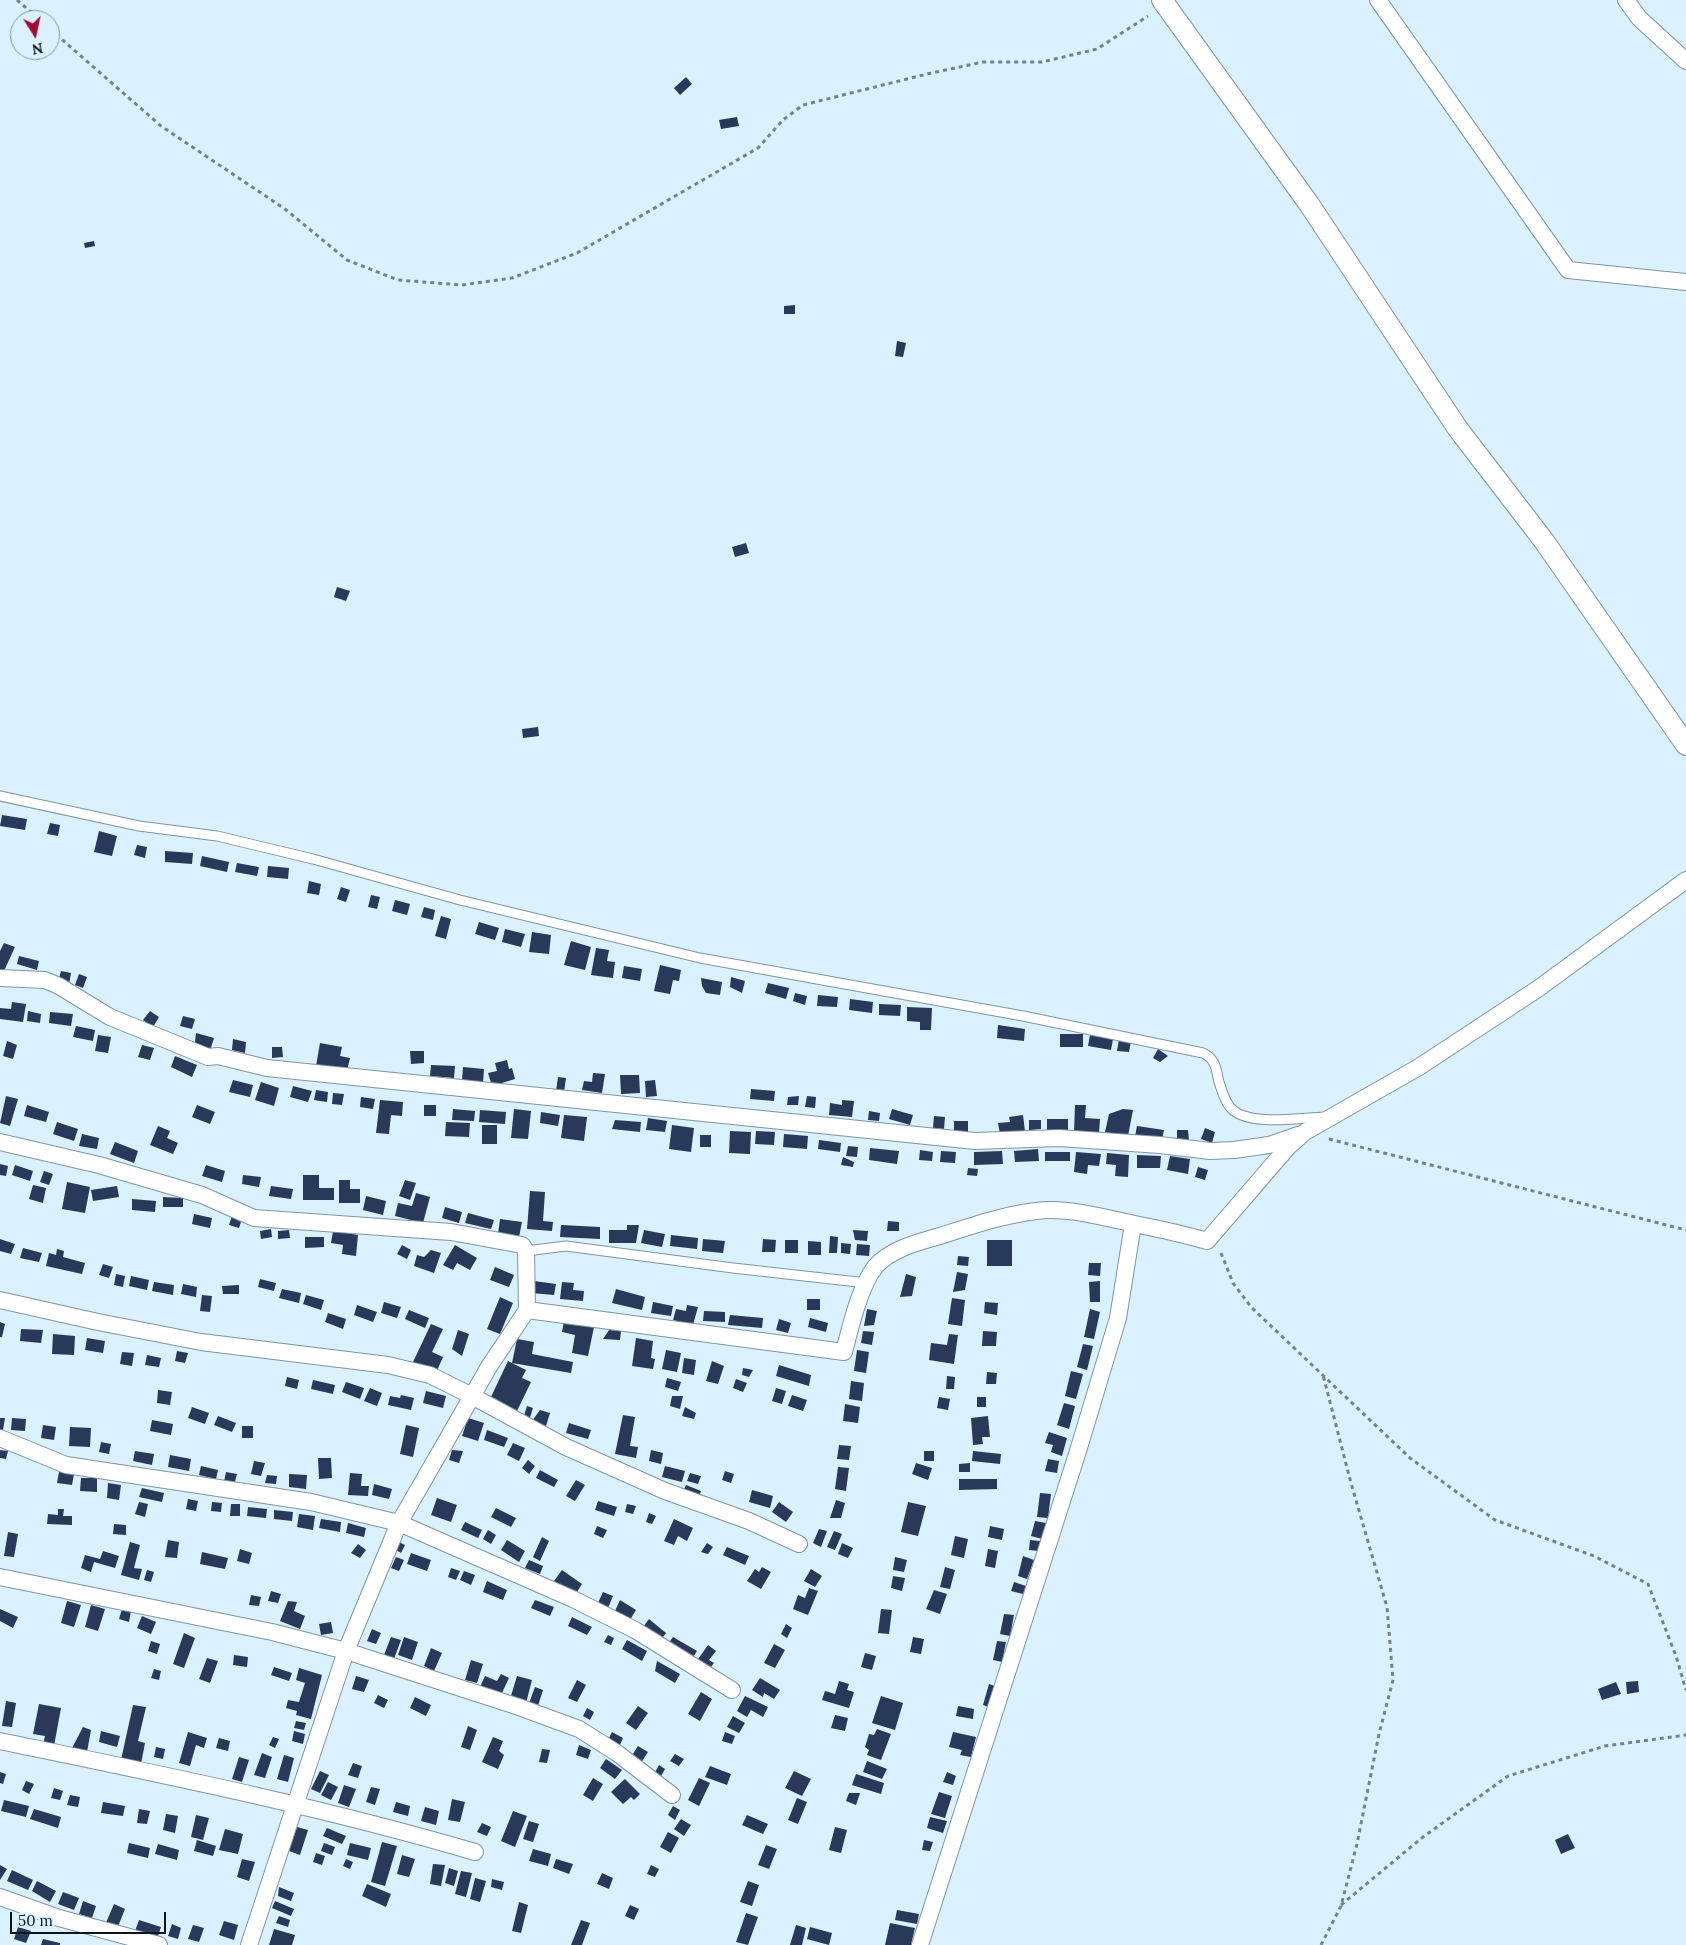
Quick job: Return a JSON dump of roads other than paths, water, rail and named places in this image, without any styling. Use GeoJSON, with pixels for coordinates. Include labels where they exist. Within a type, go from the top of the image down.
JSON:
{"type":"FeatureCollection","features":[{"type":"Feature","properties":{"kind":"street"},"geometry":{"type":"LineString","coordinates":[[1378,0],[1568,270],[1686,282]]}},
{"type":"Feature","properties":{"kind":"street"},"geometry":{"type":"LineString","coordinates":[[1626,0],[1638,18],[1686,61]]}},
{"type":"Feature","properties":{"kind":"street"},"geometry":{"type":"LineString","coordinates":[[1164,3],[1309,204],[1458,429],[1560,564],[1686,746]]}},
{"type":"Feature","properties":{"kind":"street"},"geometry":{"type":"LineString","coordinates":[[0,978],[45,980],[59,986],[110,1017],[164,1039],[208,1056],[218,1056],[267,1068],[975,1141],[1059,1138],[1160,1145],[1210,1151],[1234,1150],[1269,1145],[1304,1132],[1419,1066],[1538,988],[1686,880]]}},
{"type":"Feature","properties":{"kind":"street"},"geometry":{"type":"LineString","coordinates":[[527,1310],[844,1352],[852,1320],[867,1283],[876,1266],[891,1254],[916,1243],[980,1223],[1036,1211],[1086,1213],[1208,1241],[1288,1147],[1304,1132]]}},
{"type":"Feature","properties":{"kind":"street"},"geometry":{"type":"LineString","coordinates":[[0,1142],[99,1165],[202,1195],[254,1218],[450,1232],[512,1243],[522,1246],[526,1251],[527,1310],[511,1332],[472,1396],[399,1523],[346,1651],[249,1945]]}},
{"type":"Feature","properties":{"kind":"street"},"geometry":{"type":"LineString","coordinates":[[920,1945],[1075,1460],[1118,1318],[1134,1224]]}},
{"type":"Feature","properties":{"kind":"street"},"geometry":{"type":"LineString","coordinates":[[0,1300],[98,1322],[202,1342],[388,1365],[430,1376],[472,1396],[566,1447],[665,1491],[749,1521],[799,1544]]}},
{"type":"Feature","properties":{"kind":"street"},"geometry":{"type":"LineString","coordinates":[[0,1438],[66,1465],[311,1502],[399,1523],[582,1603],[635,1630],[732,1690]]}},
{"type":"Feature","properties":{"kind":"street"},"geometry":{"type":"LineString","coordinates":[[0,1577],[272,1632],[346,1651],[519,1707],[579,1729],[617,1754],[672,1795]]}},
{"type":"Feature","properties":{"kind":"street"},"geometry":{"type":"LineString","coordinates":[[0,1741],[296,1805],[425,1837],[475,1852]]}},
{"type":"Feature","properties":{"kind":"street"},"geometry":{"type":"LineString","coordinates":[[0,1896],[59,1918],[159,1945]]}},
{"type":"Feature","properties":{"kind":"lane"},"geometry":{"type":"LineString","coordinates":[[0,796],[139,826],[217,836],[312,859],[460,900],[700,958],[1023,1016],[1203,1053],[1211,1057],[1217,1068],[1224,1097],[1230,1108],[1243,1116],[1257,1119],[1329,1117]]}},
{"type":"Feature","properties":{"kind":"lane"},"geometry":{"type":"LineString","coordinates":[[526,1251],[566,1246],[867,1283]]}}]}
